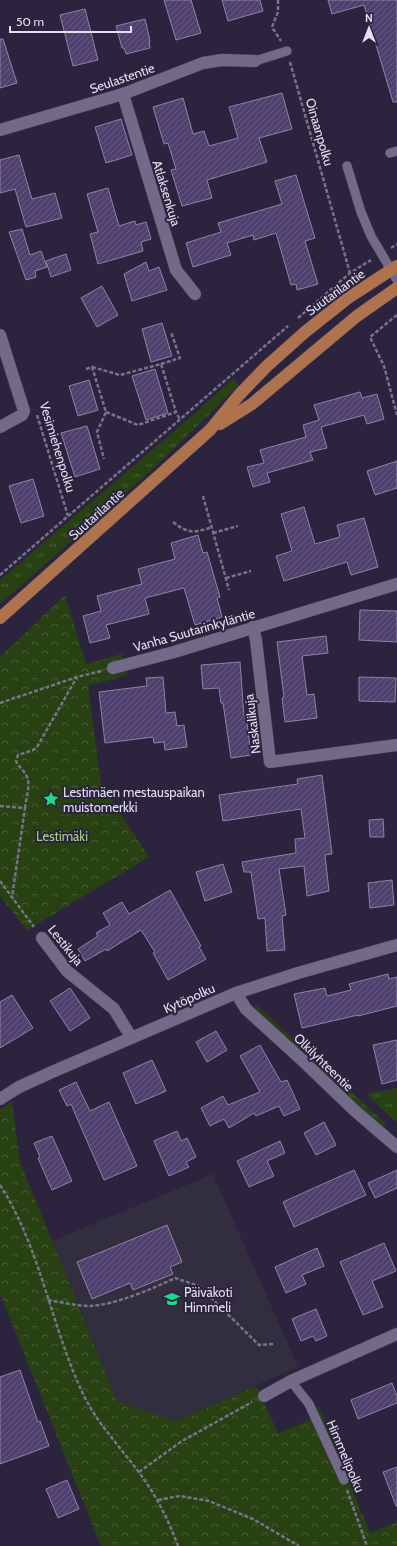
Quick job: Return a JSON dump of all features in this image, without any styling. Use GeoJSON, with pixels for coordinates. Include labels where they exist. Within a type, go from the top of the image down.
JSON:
{"type":"FeatureCollection","features":[{"type":"Feature","properties":{"kind":"main road","name":"Suutarilantie"},"geometry":{"type":"LineString","coordinates":[[0,618],[210,430],[239,395],[267,366],[305,332],[348,298],[395,272]]}},
{"type":"Feature","properties":{"kind":"main road","name":"Suutarilantie"},"geometry":{"type":"LineString","coordinates":[[210,430],[252,404],[357,316],[397,288]]}},
{"type":"Feature","properties":{"kind":"street","name":"Seulastentie"},"geometry":{"type":"LineString","coordinates":[[0,130],[123,94],[203,63],[222,60],[255,61]]}},
{"type":"Feature","properties":{"kind":"street","name":"Atlaksenkuja"},"geometry":{"type":"LineString","coordinates":[[123,94],[176,270],[195,294]]}},
{"type":"Feature","properties":{"kind":"street"},"geometry":{"type":"LineString","coordinates":[[0,335],[24,411],[22,415],[0,427]]}},
{"type":"Feature","properties":{"kind":"street","name":"Vanha Suutarinkyläntie"},"geometry":{"type":"LineString","coordinates":[[113,668],[174,652],[397,584]]}},
{"type":"Feature","properties":{"kind":"street","name":"Naskalikuja"},"geometry":{"type":"LineString","coordinates":[[253,628],[256,640],[270,762],[397,745]]}},
{"type":"Feature","properties":{"kind":"street","name":"Lestikuja"},"geometry":{"type":"LineString","coordinates":[[42,938],[67,971],[114,1009],[131,1037]]}},
{"type":"Feature","properties":{"kind":"street","name":"Kytöpolku"},"geometry":{"type":"LineString","coordinates":[[0,1099],[19,1087],[131,1037],[236,993],[298,972],[397,945]]}},
{"type":"Feature","properties":{"kind":"street","name":"Olkilyhteentie"},"geometry":{"type":"LineString","coordinates":[[236,993],[246,1009],[354,1110],[397,1147]]}},
{"type":"Feature","properties":{"kind":"street"},"geometry":{"type":"LineString","coordinates":[[264,1396],[291,1382],[397,1334]]}},
{"type":"Feature","properties":{"kind":"lane"},"geometry":{"type":"LineString","coordinates":[[255,61],[287,51]]}},
{"type":"Feature","properties":{"kind":"lane"},"geometry":{"type":"LineString","coordinates":[[347,166],[367,226],[381,254],[395,272]]}},
{"type":"Feature","properties":{"kind":"lane","name":"Himmelipolku"},"geometry":{"type":"LineString","coordinates":[[291,1382],[309,1404],[344,1480]]}},
{"type":"Feature","properties":{"kind":"path","name":"Oinaanpolku"},"geometry":{"type":"LineString","coordinates":[[278,0],[278,12],[272,27],[287,51],[350,273],[296,319]]}},
{"type":"Feature","properties":{"kind":"path"},"geometry":{"type":"LineString","coordinates":[[397,315],[370,337],[384,366],[397,415]]}},
{"type":"Feature","properties":{"kind":"path"},"geometry":{"type":"LineString","coordinates":[[0,570],[1,574],[290,324]]}},
{"type":"Feature","properties":{"kind":"path"},"geometry":{"type":"LineString","coordinates":[[86,369],[92,367],[120,375],[180,358],[171,332]]}},
{"type":"Feature","properties":{"kind":"path"},"geometry":{"type":"LineString","coordinates":[[161,364],[176,412],[180,420]]}},
{"type":"Feature","properties":{"kind":"path"},"geometry":{"type":"LineString","coordinates":[[92,367],[106,412],[97,432],[104,459]]}},
{"type":"Feature","properties":{"kind":"path","name":"Vesimiehenpolku"},"geometry":{"type":"LineString","coordinates":[[36,412],[68,516]]}},
{"type":"Feature","properties":{"kind":"path"},"geometry":{"type":"LineString","coordinates":[[106,412],[138,425],[176,412]]}},
{"type":"Feature","properties":{"kind":"path"},"geometry":{"type":"LineString","coordinates":[[203,496],[229,590]]}},
{"type":"Feature","properties":{"kind":"path"},"geometry":{"type":"LineString","coordinates":[[173,522],[182,529],[192,532],[212,527]]}},
{"type":"Feature","properties":{"kind":"path"},"geometry":{"type":"LineString","coordinates":[[213,533],[238,526]]}},
{"type":"Feature","properties":{"kind":"path"},"geometry":{"type":"LineString","coordinates":[[226,578],[252,571]]}},
{"type":"Feature","properties":{"kind":"path"},"geometry":{"type":"LineString","coordinates":[[0,703],[77,677],[113,668]]}},
{"type":"Feature","properties":{"kind":"path"},"geometry":{"type":"LineString","coordinates":[[12,897],[29,781],[27,775],[18,766],[16,761],[18,755],[33,750],[37,747],[77,677]]}},
{"type":"Feature","properties":{"kind":"path"},"geometry":{"type":"LineString","coordinates":[[0,806],[25,808]]}},
{"type":"Feature","properties":{"kind":"path","name":"Lestikuja"},"geometry":{"type":"LineString","coordinates":[[0,881],[42,938]]}},
{"type":"Feature","properties":{"kind":"path"},"geometry":{"type":"LineString","coordinates":[[0,1185],[8,1198],[29,1243],[66,1355],[85,1397],[95,1417],[139,1472],[158,1500],[169,1522],[178,1546]]}},
{"type":"Feature","properties":{"kind":"path"},"geometry":{"type":"LineString","coordinates":[[48,1300],[89,1306],[118,1300],[150,1289],[175,1278],[199,1286],[260,1345],[275,1344]]}},
{"type":"Feature","properties":{"kind":"path"},"geometry":{"type":"LineString","coordinates":[[139,1472],[182,1440],[264,1396]]}},
{"type":"Feature","properties":{"kind":"path","name":"Himmelipolku"},"geometry":{"type":"LineString","coordinates":[[344,1480],[367,1546]]}},
{"type":"Feature","properties":{"kind":"path"},"geometry":{"type":"LineString","coordinates":[[158,1500],[180,1496],[209,1501],[253,1519],[299,1546]]}},
{"type":"Feature","properties":{"kind":"shaded area","name":"Päiväkoti Himmeli"},"geometry":{"type":"Polygon","coordinates":[[[213,1174],[298,1367],[175,1421],[117,1401],[52,1241],[213,1174]]]}},
{"type":"Feature","properties":{"kind":"green space"},"geometry":{"type":"Polygon","coordinates":[[[233,379],[239,385],[152,470],[0,604],[0,580],[233,379]]]}},
{"type":"Feature","properties":{"kind":"green space","name":"Lestimäki"},"geometry":{"type":"Polygon","coordinates":[[[65,595],[86,664],[122,654],[127,675],[88,686],[101,784],[149,857],[27,930],[0,896],[0,657],[65,595]]]}},
{"type":"Feature","properties":{"kind":"green space"},"geometry":{"type":"Polygon","coordinates":[[[255,1004],[386,1124],[382,1128],[256,1011],[255,1004]]]}},
{"type":"Feature","properties":{"kind":"green space"},"geometry":{"type":"Polygon","coordinates":[[[397,1088],[397,1123],[366,1094],[397,1088]]]}},
{"type":"Feature","properties":{"kind":"green space"},"geometry":{"type":"Polygon","coordinates":[[[12,1101],[20,1162],[117,1401],[175,1421],[256,1386],[278,1433],[310,1420],[318,1405],[370,1533],[397,1522],[397,1546],[101,1546],[0,1294],[0,1110],[12,1101]]]}},
{"type":"Feature","properties":{"kind":"building"},"geometry":{"type":"Polygon","coordinates":[[[164,0],[191,0],[201,33],[176,40],[164,0]]]}},
{"type":"Feature","properties":{"kind":"building"},"geometry":{"type":"Polygon","coordinates":[[[222,0],[260,0],[263,11],[228,21],[222,0]]]}},
{"type":"Feature","properties":{"kind":"building"},"geometry":{"type":"Polygon","coordinates":[[[328,0],[397,0],[397,102],[393,102],[364,5],[332,14],[328,0]]]}},
{"type":"Feature","properties":{"kind":"building"},"geometry":{"type":"Polygon","coordinates":[[[85,9],[98,60],[73,66],[60,15],[85,9]]]}},
{"type":"Feature","properties":{"kind":"building"},"geometry":{"type":"Polygon","coordinates":[[[145,19],[150,48],[126,54],[124,48],[122,48],[116,26],[145,19]]]}},
{"type":"Feature","properties":{"kind":"building"},"geometry":{"type":"Polygon","coordinates":[[[0,39],[3,39],[17,83],[0,88],[0,39]]]}},
{"type":"Feature","properties":{"kind":"building"},"geometry":{"type":"Polygon","coordinates":[[[282,93],[292,129],[259,138],[267,162],[207,180],[212,198],[182,206],[171,170],[176,169],[168,143],[164,144],[153,107],[183,98],[193,134],[204,131],[209,146],[238,138],[229,107],[282,93]]]}},
{"type":"Feature","properties":{"kind":"building"},"geometry":{"type":"Polygon","coordinates":[[[121,119],[132,155],[106,163],[95,127],[121,119]]]}},
{"type":"Feature","properties":{"kind":"building"},"geometry":{"type":"Polygon","coordinates":[[[19,155],[32,199],[55,193],[62,218],[26,227],[15,189],[0,193],[0,160],[19,155]]]}},
{"type":"Feature","properties":{"kind":"building"},"geometry":{"type":"Polygon","coordinates":[[[296,175],[315,238],[305,241],[318,284],[297,290],[296,284],[291,285],[276,233],[254,240],[253,235],[227,243],[231,255],[193,267],[186,243],[221,232],[218,223],[282,204],[275,181],[296,175]]]}},
{"type":"Feature","properties":{"kind":"building"},"geometry":{"type":"Polygon","coordinates":[[[108,188],[119,226],[135,221],[136,225],[146,222],[151,239],[141,242],[143,251],[98,264],[90,234],[98,232],[87,194],[108,188]]]}},
{"type":"Feature","properties":{"kind":"building"},"geometry":{"type":"Polygon","coordinates":[[[22,229],[30,255],[41,251],[47,267],[35,271],[36,277],[26,280],[9,232],[22,229]]]}},
{"type":"Feature","properties":{"kind":"building"},"geometry":{"type":"Polygon","coordinates":[[[66,254],[71,270],[51,277],[46,261],[66,254]]]}},
{"type":"Feature","properties":{"kind":"building"},"geometry":{"type":"Polygon","coordinates":[[[146,262],[149,271],[159,267],[167,290],[132,301],[124,274],[146,262]]]}},
{"type":"Feature","properties":{"kind":"building"},"geometry":{"type":"Polygon","coordinates":[[[102,286],[118,315],[97,327],[81,298],[102,286]]]}},
{"type":"Feature","properties":{"kind":"building"},"geometry":{"type":"Polygon","coordinates":[[[162,323],[172,356],[151,362],[142,329],[162,323]]]}},
{"type":"Feature","properties":{"kind":"building"},"geometry":{"type":"Polygon","coordinates":[[[155,369],[168,413],[146,420],[132,376],[155,369]]]}},
{"type":"Feature","properties":{"kind":"building"},"geometry":{"type":"Polygon","coordinates":[[[89,380],[98,410],[78,416],[69,386],[89,380]]]}},
{"type":"Feature","properties":{"kind":"building"},"geometry":{"type":"Polygon","coordinates":[[[360,392],[362,398],[377,394],[384,419],[367,424],[364,415],[321,427],[327,448],[310,452],[313,460],[267,473],[270,482],[253,487],[247,467],[264,463],[260,450],[306,437],[303,425],[319,420],[314,405],[360,392]]]}},
{"type":"Feature","properties":{"kind":"building"},"geometry":{"type":"Polygon","coordinates":[[[87,426],[100,469],[75,477],[61,433],[87,426]]]}},
{"type":"Feature","properties":{"kind":"building"},"geometry":{"type":"Polygon","coordinates":[[[397,461],[397,488],[375,495],[367,471],[397,461]]]}},
{"type":"Feature","properties":{"kind":"building"},"geometry":{"type":"Polygon","coordinates":[[[33,479],[44,516],[21,523],[9,486],[33,479]]]}},
{"type":"Feature","properties":{"kind":"building"},"geometry":{"type":"Polygon","coordinates":[[[304,507],[315,544],[340,537],[337,525],[364,518],[378,567],[351,575],[347,562],[284,581],[276,556],[292,551],[281,514],[304,507]]]}},
{"type":"Feature","properties":{"kind":"building"},"geometry":{"type":"Polygon","coordinates":[[[198,535],[203,553],[207,552],[220,597],[217,598],[222,617],[195,625],[184,588],[145,598],[149,614],[106,625],[110,638],[90,643],[83,616],[101,611],[97,596],[142,584],[138,569],[175,559],[171,543],[198,535]]]}},
{"type":"Feature","properties":{"kind":"building"},"geometry":{"type":"Polygon","coordinates":[[[360,610],[397,611],[397,642],[359,640],[360,610]]]}},
{"type":"Feature","properties":{"kind":"building"},"geometry":{"type":"Polygon","coordinates":[[[326,636],[328,653],[302,656],[307,695],[314,694],[317,718],[285,722],[282,698],[284,697],[277,642],[326,636]]]}},
{"type":"Feature","properties":{"kind":"building"},"geometry":{"type":"Polygon","coordinates":[[[240,662],[244,716],[246,715],[251,755],[231,758],[223,703],[221,703],[219,688],[203,689],[201,665],[240,662]]]}},
{"type":"Feature","properties":{"kind":"building"},"geometry":{"type":"Polygon","coordinates":[[[163,677],[166,713],[175,712],[177,726],[184,725],[187,747],[165,750],[164,742],[154,743],[153,737],[105,743],[99,692],[147,686],[146,678],[163,677]]]}},
{"type":"Feature","properties":{"kind":"building"},"geometry":{"type":"Polygon","coordinates":[[[359,677],[396,678],[395,702],[359,701],[359,677]]]}},
{"type":"Feature","properties":{"kind":"building"},"geometry":{"type":"Polygon","coordinates":[[[322,775],[332,854],[325,855],[329,891],[307,896],[304,866],[279,869],[286,915],[282,916],[285,950],[267,951],[265,918],[258,919],[251,872],[244,872],[242,862],[296,853],[295,839],[305,838],[301,809],[223,821],[219,795],[298,784],[297,779],[322,775]]]}},
{"type":"Feature","properties":{"kind":"building"},"geometry":{"type":"Polygon","coordinates":[[[383,819],[384,837],[370,837],[369,820],[383,819]]]}},
{"type":"Feature","properties":{"kind":"building"},"geometry":{"type":"Polygon","coordinates":[[[223,864],[232,892],[205,901],[196,872],[223,864]]]}},
{"type":"Feature","properties":{"kind":"building"},"geometry":{"type":"Polygon","coordinates":[[[392,880],[394,905],[370,908],[368,883],[392,880]]]}},
{"type":"Feature","properties":{"kind":"building"},"geometry":{"type":"Polygon","coordinates":[[[170,890],[201,946],[199,947],[206,959],[168,980],[153,953],[155,952],[141,930],[107,951],[106,949],[85,961],[78,949],[98,936],[96,933],[110,925],[103,913],[122,902],[129,914],[170,890]]]}},
{"type":"Feature","properties":{"kind":"building"},"geometry":{"type":"Polygon","coordinates":[[[388,974],[389,979],[397,977],[397,1006],[302,1028],[294,994],[325,988],[327,996],[351,990],[349,984],[388,974]]]}},
{"type":"Feature","properties":{"kind":"building"},"geometry":{"type":"Polygon","coordinates":[[[70,988],[90,1018],[70,1031],[50,1001],[70,988]]]}},
{"type":"Feature","properties":{"kind":"building"},"geometry":{"type":"Polygon","coordinates":[[[12,995],[33,1028],[0,1048],[0,1002],[12,995]]]}},
{"type":"Feature","properties":{"kind":"building"},"geometry":{"type":"Polygon","coordinates":[[[216,1031],[227,1050],[207,1062],[196,1042],[216,1031]]]}},
{"type":"Feature","properties":{"kind":"building"},"geometry":{"type":"Polygon","coordinates":[[[397,1040],[397,1080],[382,1084],[373,1045],[397,1040]]]}},
{"type":"Feature","properties":{"kind":"building"},"geometry":{"type":"Polygon","coordinates":[[[260,1045],[281,1082],[287,1080],[300,1109],[284,1116],[279,1106],[256,1116],[254,1113],[229,1128],[224,1119],[210,1126],[201,1108],[223,1096],[228,1105],[260,1092],[240,1056],[260,1045]]]}},
{"type":"Feature","properties":{"kind":"building"},"geometry":{"type":"Polygon","coordinates":[[[152,1060],[166,1091],[136,1104],[123,1073],[152,1060]]]}},
{"type":"Feature","properties":{"kind":"building"},"geometry":{"type":"Polygon","coordinates":[[[76,1082],[90,1111],[109,1102],[137,1166],[104,1180],[71,1104],[67,1106],[59,1090],[76,1082]]]}},
{"type":"Feature","properties":{"kind":"building"},"geometry":{"type":"Polygon","coordinates":[[[324,1122],[336,1145],[316,1155],[304,1133],[324,1122]]]}},
{"type":"Feature","properties":{"kind":"building"},"geometry":{"type":"Polygon","coordinates":[[[177,1131],[181,1141],[187,1138],[196,1157],[186,1162],[189,1167],[169,1176],[154,1141],[177,1131]]]}},
{"type":"Feature","properties":{"kind":"building"},"geometry":{"type":"Polygon","coordinates":[[[52,1136],[72,1181],[52,1190],[38,1158],[40,1157],[34,1143],[52,1136]]]}},
{"type":"Feature","properties":{"kind":"building"},"geometry":{"type":"Polygon","coordinates":[[[280,1141],[285,1153],[267,1161],[274,1176],[249,1187],[237,1161],[280,1141]]]}},
{"type":"Feature","properties":{"kind":"building"},"geometry":{"type":"Polygon","coordinates":[[[354,1170],[366,1195],[294,1227],[283,1202],[354,1170]]]}},
{"type":"Feature","properties":{"kind":"building"},"geometry":{"type":"Polygon","coordinates":[[[397,1170],[397,1188],[375,1198],[368,1183],[397,1170]]]}},
{"type":"Feature","properties":{"kind":"building"},"geometry":{"type":"Polygon","coordinates":[[[167,1225],[182,1262],[170,1267],[173,1274],[133,1290],[130,1283],[92,1299],[77,1262],[167,1225]]]}},
{"type":"Feature","properties":{"kind":"building"},"geometry":{"type":"Polygon","coordinates":[[[384,1243],[396,1271],[372,1281],[383,1307],[363,1315],[340,1262],[384,1243]]]}},
{"type":"Feature","properties":{"kind":"building"},"geometry":{"type":"Polygon","coordinates":[[[317,1248],[324,1266],[302,1275],[306,1284],[286,1293],[275,1267],[317,1248]]]}},
{"type":"Feature","properties":{"kind":"building"},"geometry":{"type":"Polygon","coordinates":[[[316,1309],[327,1336],[316,1341],[313,1336],[301,1341],[292,1319],[316,1309]]]}},
{"type":"Feature","properties":{"kind":"building"},"geometry":{"type":"Polygon","coordinates":[[[20,1370],[38,1422],[40,1421],[49,1446],[0,1464],[0,1377],[20,1370]]]}},
{"type":"Feature","properties":{"kind":"building"},"geometry":{"type":"Polygon","coordinates":[[[392,1383],[397,1396],[397,1403],[358,1419],[351,1400],[392,1383]]]}},
{"type":"Feature","properties":{"kind":"building"},"geometry":{"type":"Polygon","coordinates":[[[397,1467],[397,1506],[396,1506],[383,1472],[397,1467]]]}},
{"type":"Feature","properties":{"kind":"building"},"geometry":{"type":"Polygon","coordinates":[[[67,1480],[79,1509],[58,1518],[46,1489],[67,1480]]]}},
{"type":"Feature","properties":{"kind":"place","name":"Lestimäen mestauspaikan muistomerkki"},"geometry":{"type":"Point","coordinates":[51,799]}},
{"type":"Feature","properties":{"kind":"place","name":"Päiväkoti Himmeli"},"geometry":{"type":"Point","coordinates":[172,1299]}}]}
